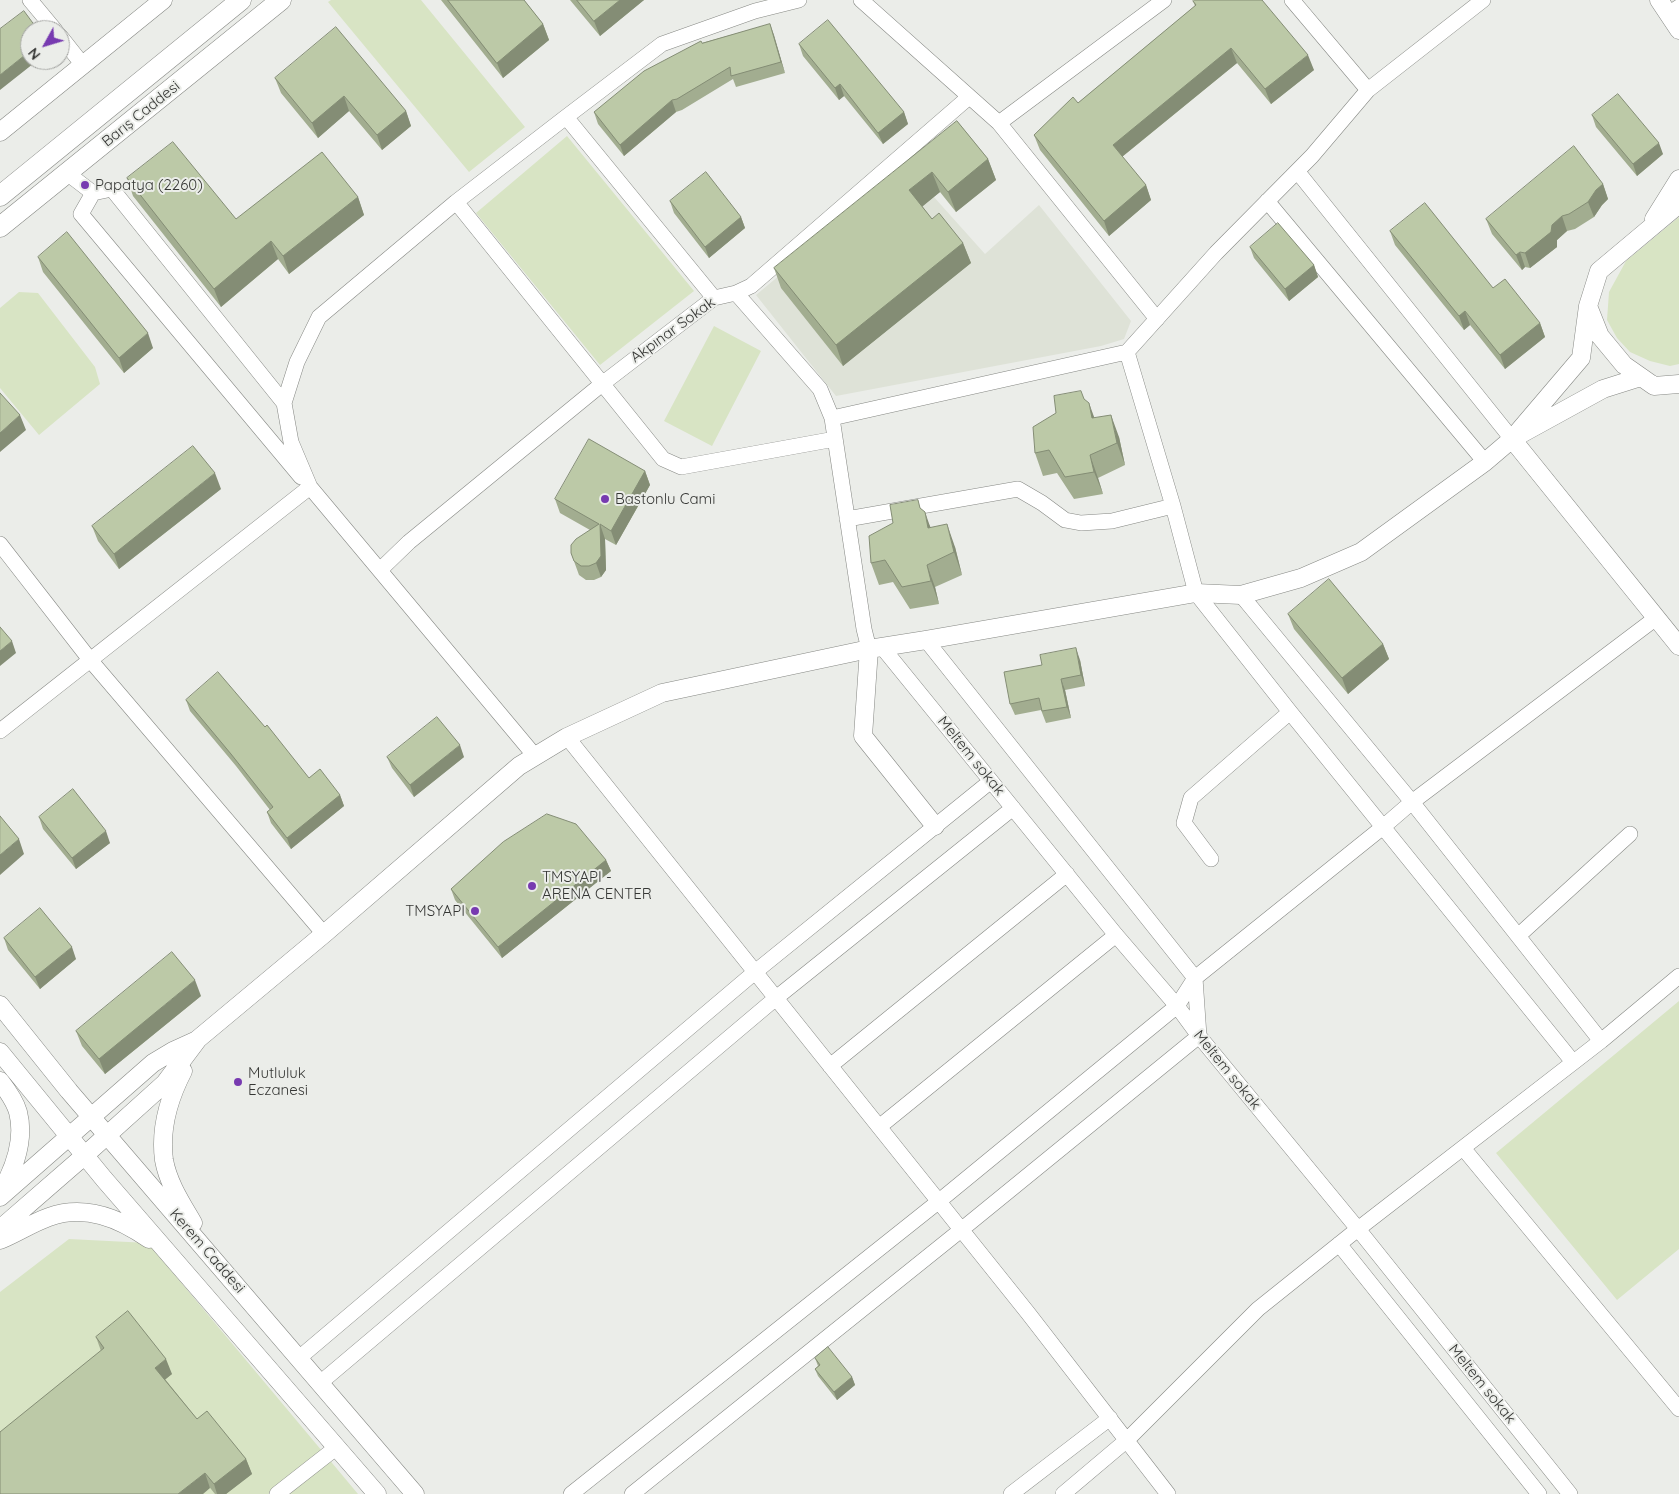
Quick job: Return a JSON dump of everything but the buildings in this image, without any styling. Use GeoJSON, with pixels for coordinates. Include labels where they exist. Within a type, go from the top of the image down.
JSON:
{"type":"FeatureCollection","features":[{"type":"Feature","properties":{"kind":"main road","name":"Barış Caddesi"},"geometry":{"type":"LineString","coordinates":[[0,196],[241,0]]}},
{"type":"Feature","properties":{"kind":"main road","name":"Barış Caddesi"},"geometry":{"type":"LineString","coordinates":[[0,227],[281,0]]}},
{"type":"Feature","properties":{"kind":"street"},"geometry":{"type":"LineString","coordinates":[[30,0],[47,20]]}},
{"type":"Feature","properties":{"kind":"street"},"geometry":{"type":"LineString","coordinates":[[0,132],[163,0]]}},
{"type":"Feature","properties":{"kind":"street"},"geometry":{"type":"LineString","coordinates":[[310,487],[291,442],[284,403],[297,362],[319,317],[456,202],[662,44],[755,11],[799,0]]}},
{"type":"Feature","properties":{"kind":"street"},"geometry":{"type":"LineString","coordinates":[[861,0],[999,123],[1157,319]]}},
{"type":"Feature","properties":{"kind":"street"},"geometry":{"type":"LineString","coordinates":[[999,123],[1164,0]]}},
{"type":"Feature","properties":{"kind":"street"},"geometry":{"type":"LineString","coordinates":[[1292,0],[1368,90]]}},
{"type":"Feature","properties":{"kind":"street"},"geometry":{"type":"LineString","coordinates":[[832,418],[1127,352],[1216,254],[1312,156],[1368,90],[1483,0]]}},
{"type":"Feature","properties":{"kind":"street"},"geometry":{"type":"LineString","coordinates":[[1659,0],[1679,30]]}},
{"type":"Feature","properties":{"kind":"street"},"geometry":{"type":"LineString","coordinates":[[70,49],[83,65]]}},
{"type":"Feature","properties":{"kind":"street","name":"Akpınar Sokak"},"geometry":{"type":"LineString","coordinates":[[380,570],[409,542],[602,384],[714,298],[736,293],[751,286],[969,97]]}},
{"type":"Feature","properties":{"kind":"street"},"geometry":{"type":"LineString","coordinates":[[566,117],[714,298]]}},
{"type":"Feature","properties":{"kind":"street"},"geometry":{"type":"LineString","coordinates":[[1297,171],[1679,646]]}},
{"type":"Feature","properties":{"kind":"street"},"geometry":{"type":"LineString","coordinates":[[67,173],[93,193]]}},
{"type":"Feature","properties":{"kind":"street"},"geometry":{"type":"LineString","coordinates":[[1646,232],[1679,179]]}},
{"type":"Feature","properties":{"kind":"street"},"geometry":{"type":"LineString","coordinates":[[284,403],[112,189],[93,193],[81,214],[535,756]]}},
{"type":"Feature","properties":{"kind":"street"},"geometry":{"type":"LineString","coordinates":[[1267,201],[1485,462]]}},
{"type":"Feature","properties":{"kind":"street"},"geometry":{"type":"LineString","coordinates":[[456,202],[664,459],[681,467],[835,439]]}},
{"type":"Feature","properties":{"kind":"street"},"geometry":{"type":"LineString","coordinates":[[0,1197],[153,1063],[198,1039],[324,934],[519,766],[567,737],[662,692],[876,648],[1196,593],[1241,595],[1301,578],[1361,552],[1485,462],[1512,439],[1581,358],[1588,306],[1599,271],[1679,204]]}},
{"type":"Feature","properties":{"kind":"street"},"geometry":{"type":"LineString","coordinates":[[736,293],[820,389],[832,418],[864,629],[876,648],[863,736],[935,826]]}},
{"type":"Feature","properties":{"kind":"street"},"geometry":{"type":"LineString","coordinates":[[1588,306],[1600,336],[1624,366],[1654,386],[1679,384]]}},
{"type":"Feature","properties":{"kind":"street"},"geometry":{"type":"LineString","coordinates":[[1127,352],[1173,506],[1196,593],[1573,1062]]}},
{"type":"Feature","properties":{"kind":"street"},"geometry":{"type":"LineString","coordinates":[[1512,439],[1604,389],[1641,377]]}},
{"type":"Feature","properties":{"kind":"street"},"geometry":{"type":"LineString","coordinates":[[0,731],[310,487]]}},
{"type":"Feature","properties":{"kind":"street"},"geometry":{"type":"LineString","coordinates":[[847,518],[1018,489],[1042,503],[1065,520],[1081,522],[1112,521],[1173,506]]}},
{"type":"Feature","properties":{"kind":"street"},"geometry":{"type":"LineString","coordinates":[[0,544],[91,661],[324,934]]}},
{"type":"Feature","properties":{"kind":"street"},"geometry":{"type":"LineString","coordinates":[[1241,595],[1412,802],[1602,1041]]}},
{"type":"Feature","properties":{"kind":"street"},"geometry":{"type":"LineString","coordinates":[[571,1494],[938,1202],[1177,1006],[1195,978],[1412,802],[1656,618]]}},
{"type":"Feature","properties":{"kind":"street"},"geometry":{"type":"LineString","coordinates":[[632,1494],[1199,1036],[1195,978],[926,640]]}},
{"type":"Feature","properties":{"kind":"street","name":"Meltem sokak"},"geometry":{"type":"LineString","coordinates":[[876,648],[991,781],[1116,935],[1177,1006],[1199,1036],[1358,1229],[1570,1494]]}},
{"type":"Feature","properties":{"kind":"street"},"geometry":{"type":"LineString","coordinates":[[1211,859],[1184,823],[1191,798],[1290,712]]}},
{"type":"Feature","properties":{"kind":"street"},"geometry":{"type":"LineString","coordinates":[[567,737],[961,1230],[1168,1494]]}},
{"type":"Feature","properties":{"kind":"street"},"geometry":{"type":"LineString","coordinates":[[299,1358],[755,972],[991,781]]}},
{"type":"Feature","properties":{"kind":"street"},"geometry":{"type":"LineString","coordinates":[[320,1383],[776,998],[1013,808]]}},
{"type":"Feature","properties":{"kind":"street"},"geometry":{"type":"LineString","coordinates":[[1518,936],[1630,834]]}},
{"type":"Feature","properties":{"kind":"street"},"geometry":{"type":"LineString","coordinates":[[830,1066],[1067,874]]}},
{"type":"Feature","properties":{"kind":"street"},"geometry":{"type":"LineString","coordinates":[[879,1127],[1116,935]]}},
{"type":"Feature","properties":{"kind":"street"},"geometry":{"type":"LineString","coordinates":[[1063,1494],[1126,1440],[1258,1309],[1358,1229],[1602,1041],[1679,976]]}},
{"type":"Feature","properties":{"kind":"street","name":"Kerem Caddesi"},"geometry":{"type":"LineString","coordinates":[[0,1005],[107,1136],[415,1494]]}},
{"type":"Feature","properties":{"kind":"street"},"geometry":{"type":"LineString","coordinates":[[0,1229],[166,1083],[198,1039]]}},
{"type":"Feature","properties":{"kind":"street"},"geometry":{"type":"LineString","coordinates":[[198,1039],[176,1084],[170,1103],[165,1123],[164,1161],[173,1188],[200,1234],[208,1253]]}},
{"type":"Feature","properties":{"kind":"street","name":"Kerem Caddesi"},"geometry":{"type":"LineString","coordinates":[[0,1052],[84,1156],[377,1494]]}},
{"type":"Feature","properties":{"kind":"street"},"geometry":{"type":"LineString","coordinates":[[0,1081],[14,1102],[18,1112],[20,1133],[16,1157],[0,1192]]}},
{"type":"Feature","properties":{"kind":"street"},"geometry":{"type":"LineString","coordinates":[[1463,1148],[1679,1409]]}},
{"type":"Feature","properties":{"kind":"street"},"geometry":{"type":"LineString","coordinates":[[0,1240],[49,1217],[72,1212],[95,1213],[123,1222],[176,1260]]}},
{"type":"Feature","properties":{"kind":"street","name":"Meltem sokak"},"geometry":{"type":"LineString","coordinates":[[1339,1244],[1539,1494]]}},
{"type":"Feature","properties":{"kind":"street"},"geometry":{"type":"LineString","coordinates":[[1010,1494],[1110,1418]]}},
{"type":"Feature","properties":{"kind":"street"},"geometry":{"type":"LineString","coordinates":[[277,1494],[337,1447]]}},
{"type":"Feature","properties":{"kind":"shaded area"},"geometry":{"type":"Polygon","coordinates":[[[908,168],[985,254],[1039,205],[1131,321],[1124,339],[1101,346],[836,396],[756,295],[908,168]]]}},
{"type":"Feature","properties":{"kind":"green space"},"geometry":{"type":"Polygon","coordinates":[[[331,0],[421,0],[525,127],[469,172],[328,2],[331,0]]]}},
{"type":"Feature","properties":{"kind":"green space"},"geometry":{"type":"Polygon","coordinates":[[[567,136],[694,291],[600,365],[476,213],[567,136]]]}},
{"type":"Feature","properties":{"kind":"green space"},"geometry":{"type":"Polygon","coordinates":[[[1679,217],[1679,364],[1670,366],[1650,361],[1630,352],[1617,338],[1607,320],[1609,292],[1626,261],[1679,217]]]}},
{"type":"Feature","properties":{"kind":"green space"},"geometry":{"type":"Polygon","coordinates":[[[19,292],[38,293],[95,367],[100,384],[39,435],[0,388],[0,308],[19,292]]]}},
{"type":"Feature","properties":{"kind":"green space"},"geometry":{"type":"Polygon","coordinates":[[[714,326],[761,351],[712,446],[664,421],[714,326]]]}},
{"type":"Feature","properties":{"kind":"green space"},"geometry":{"type":"Polygon","coordinates":[[[1679,1001],[1679,1249],[1617,1300],[1496,1153],[1679,1001]]]}},
{"type":"Feature","properties":{"kind":"green space"},"geometry":{"type":"Polygon","coordinates":[[[69,1239],[148,1243],[358,1494],[0,1494],[0,1292],[69,1239]]]}},
{"type":"Feature","properties":{"kind":"place","name":"Papatya (2260)"},"geometry":{"type":"Point","coordinates":[85,185]}},
{"type":"Feature","properties":{"kind":"place","name":"Bastonlu Cami"},"geometry":{"type":"Point","coordinates":[605,499]}},
{"type":"Feature","properties":{"kind":"place","name":"TMSYAPI - ARENA CENTER"},"geometry":{"type":"Point","coordinates":[532,886]}},
{"type":"Feature","properties":{"kind":"place","name":"TMSYAPI"},"geometry":{"type":"Point","coordinates":[475,911]}},
{"type":"Feature","properties":{"kind":"place","name":"Mutluluk Eczanesi"},"geometry":{"type":"Point","coordinates":[238,1082]}}]}
